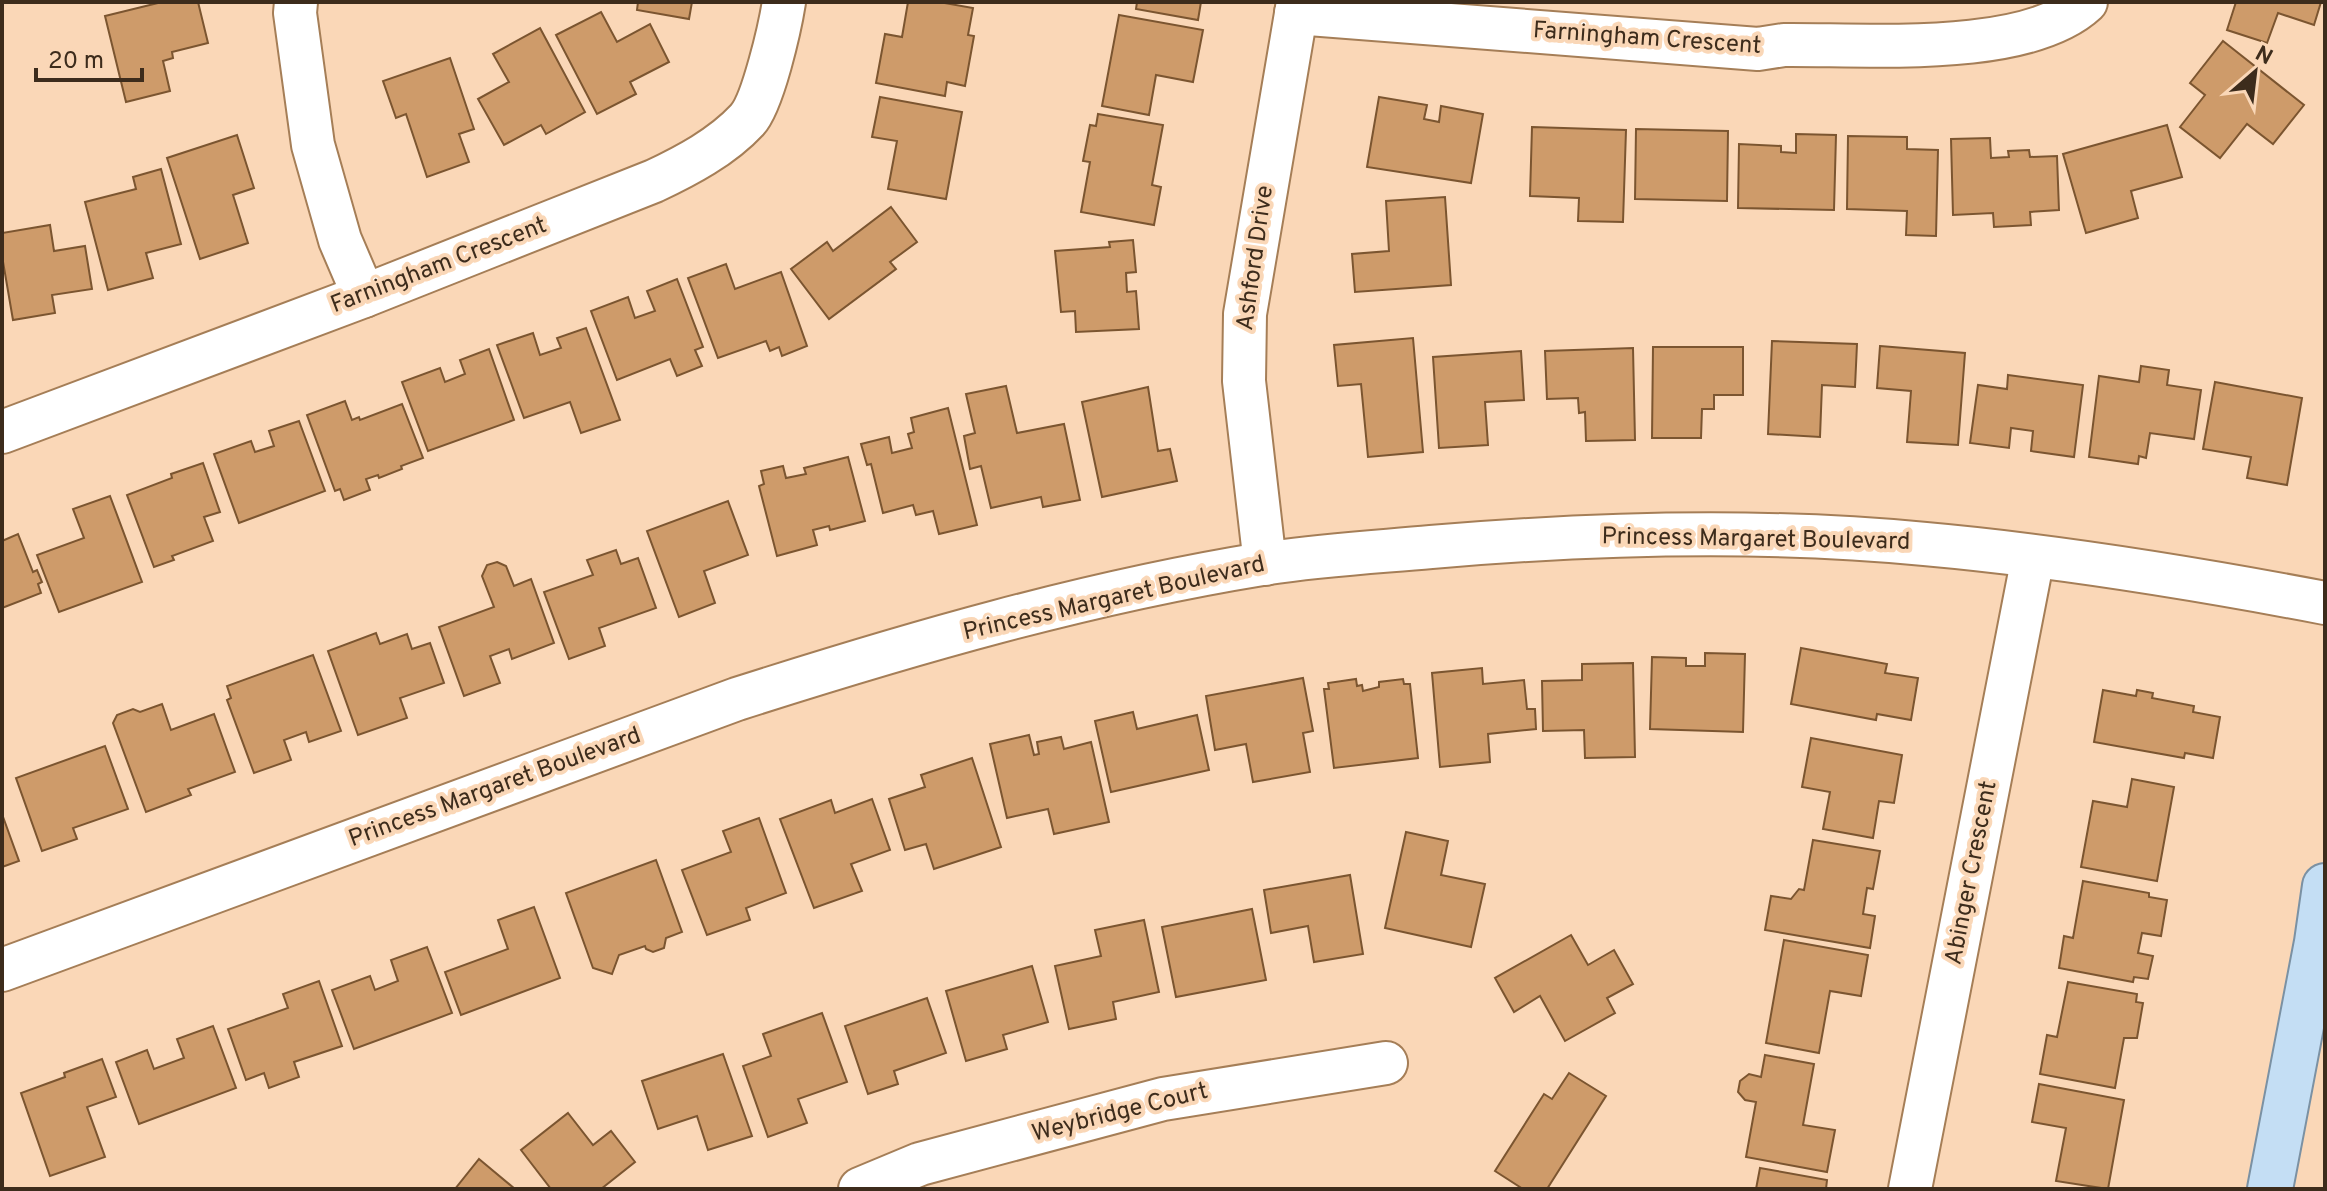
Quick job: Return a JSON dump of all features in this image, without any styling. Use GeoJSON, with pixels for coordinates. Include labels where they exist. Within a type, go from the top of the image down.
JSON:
{"type":"FeatureCollection","features":[{"type":"Feature","properties":{"kind":"main road"},"geometry":{"type":"LineString","coordinates":[[2270,1189],[2325,886]]}},
{"type":"Feature","properties":{"kind":"street"},"geometry":{"type":"LineString","coordinates":[[296,2],[313,145],[340,240],[364,296]]}},
{"type":"Feature","properties":{"kind":"street","name":"Farningham Crescent"},"geometry":{"type":"LineString","coordinates":[[2,432],[364,296],[695,162],[749,119],[768,74],[784,2]]}},
{"type":"Feature","properties":{"kind":"street","name":"Farningham Crescent"},"geometry":{"type":"LineString","coordinates":[[1297,7],[1758,49],[1784,45],[1956,44],[2001,38],[2045,26],[2086,2]]}},
{"type":"Feature","properties":{"kind":"street","name":"Ashford Drive"},"geometry":{"type":"LineString","coordinates":[[1265,564],[1244,381],[1245,314],[1297,7]]}},
{"type":"Feature","properties":{"kind":"street","name":"Princess Margaret Boulevard"},"geometry":{"type":"LineString","coordinates":[[2,970],[737,699],[857,661],[1015,617],[1167,581],[1265,564],[1476,543],[1687,534],[1802,536],[1923,543],[2033,557],[2325,603]]}},
{"type":"Feature","properties":{"kind":"street","name":"Abinger Crescent"},"geometry":{"type":"LineString","coordinates":[[1910,1189],[2033,557]]}},
{"type":"Feature","properties":{"kind":"street","name":"Weybridge Court"},"geometry":{"type":"LineString","coordinates":[[860,1189],[920,1164],[1163,1099],[1386,1063]]}},
{"type":"Feature","properties":{"kind":"building"},"geometry":{"type":"Polygon","coordinates":[[[162,2],[198,2],[208,43],[172,52],[173,58],[163,61],[170,91],[126,102],[105,16],[162,2]]]}},
{"type":"Feature","properties":{"kind":"building"},"geometry":{"type":"Polygon","coordinates":[[[638,2],[692,2],[689,19],[637,10],[638,2]]]}},
{"type":"Feature","properties":{"kind":"building"},"geometry":{"type":"Polygon","coordinates":[[[908,2],[939,2],[973,8],[968,35],[974,36],[965,86],[947,82],[945,96],[876,83],[885,34],[902,37],[908,2]]]}},
{"type":"Feature","properties":{"kind":"building"},"geometry":{"type":"Polygon","coordinates":[[[1137,2],[1201,2],[1198,20],[1136,9],[1137,2]]]}},
{"type":"Feature","properties":{"kind":"building"},"geometry":{"type":"Polygon","coordinates":[[[2236,2],[2321,2],[2314,25],[2278,13],[2267,43],[2227,30],[2236,2]]]}},
{"type":"Feature","properties":{"kind":"building"},"geometry":{"type":"Polygon","coordinates":[[[601,12],[617,42],[650,24],[669,62],[630,82],[636,94],[597,114],[556,35],[601,12]]]}},
{"type":"Feature","properties":{"kind":"building"},"geometry":{"type":"Polygon","coordinates":[[[1119,15],[1203,30],[1193,82],[1156,75],[1149,115],[1102,106],[1119,15]]]}},
{"type":"Feature","properties":{"kind":"building"},"geometry":{"type":"Polygon","coordinates":[[[540,28],[585,112],[546,134],[541,125],[504,145],[478,99],[509,82],[493,54],[540,28]]]}},
{"type":"Feature","properties":{"kind":"building"},"geometry":{"type":"Polygon","coordinates":[[[2223,41],[2304,105],[2273,144],[2247,124],[2220,158],[2180,127],[2205,95],[2190,83],[2223,41]]]}},
{"type":"Feature","properties":{"kind":"building"},"geometry":{"type":"Polygon","coordinates":[[[450,58],[474,129],[459,134],[469,162],[427,177],[406,114],[396,118],[383,81],[450,58]]]}},
{"type":"Feature","properties":{"kind":"building"},"geometry":{"type":"Polygon","coordinates":[[[880,97],[962,112],[946,199],[888,189],[897,141],[872,137],[880,97]]]}},
{"type":"Feature","properties":{"kind":"building"},"geometry":{"type":"Polygon","coordinates":[[[1379,97],[1427,105],[1424,119],[1439,122],[1441,106],[1483,114],[1471,183],[1367,167],[1379,97]]]}},
{"type":"Feature","properties":{"kind":"building"},"geometry":{"type":"Polygon","coordinates":[[[1098,114],[1163,125],[1152,185],[1161,187],[1154,225],[1081,212],[1090,162],[1083,161],[1090,125],[1096,126],[1098,114]]]}},
{"type":"Feature","properties":{"kind":"building"},"geometry":{"type":"Polygon","coordinates":[[[2167,125],[2182,177],[2131,191],[2138,218],[2086,233],[2063,154],[2167,125]]]}},
{"type":"Feature","properties":{"kind":"building"},"geometry":{"type":"Polygon","coordinates":[[[1532,127],[1626,130],[1623,222],[1578,221],[1579,198],[1530,196],[1532,127]]]}},
{"type":"Feature","properties":{"kind":"building"},"geometry":{"type":"Polygon","coordinates":[[[1636,129],[1728,131],[1727,201],[1635,199],[1636,129]]]}},
{"type":"Feature","properties":{"kind":"building"},"geometry":{"type":"Polygon","coordinates":[[[1796,134],[1836,135],[1834,210],[1738,208],[1739,144],[1781,146],[1781,152],[1796,153],[1796,134]]]}},
{"type":"Feature","properties":{"kind":"building"},"geometry":{"type":"Polygon","coordinates":[[[237,135],[254,188],[233,195],[248,243],[200,259],[167,158],[237,135]]]}},
{"type":"Feature","properties":{"kind":"building"},"geometry":{"type":"Polygon","coordinates":[[[1848,136],[1907,137],[1907,149],[1938,150],[1936,236],[1906,235],[1907,211],[1847,209],[1848,136]]]}},
{"type":"Feature","properties":{"kind":"building"},"geometry":{"type":"Polygon","coordinates":[[[1990,138],[1991,158],[2009,157],[2008,151],[2029,150],[2030,157],[2057,156],[2059,210],[2030,212],[2031,225],[1994,227],[1993,213],[1953,215],[1951,139],[1990,138]]]}},
{"type":"Feature","properties":{"kind":"building"},"geometry":{"type":"Polygon","coordinates":[[[161,169],[181,244],[146,253],[153,278],[108,290],[85,202],[136,189],[133,177],[161,169]]]}},
{"type":"Feature","properties":{"kind":"building"},"geometry":{"type":"Polygon","coordinates":[[[1445,197],[1451,285],[1355,292],[1352,254],[1389,251],[1386,201],[1445,197]]]}},
{"type":"Feature","properties":{"kind":"building"},"geometry":{"type":"Polygon","coordinates":[[[891,207],[917,242],[890,262],[896,269],[829,319],[791,269],[827,242],[833,251],[891,207]]]}},
{"type":"Feature","properties":{"kind":"building"},"geometry":{"type":"Polygon","coordinates":[[[50,225],[54,251],[85,246],[92,289],[52,295],[55,313],[13,320],[2,256],[2,233],[50,225]]]}},
{"type":"Feature","properties":{"kind":"building"},"geometry":{"type":"Polygon","coordinates":[[[1133,240],[1136,272],[1126,273],[1127,292],[1136,291],[1139,329],[1076,332],[1075,311],[1061,312],[1055,251],[1110,247],[1109,242],[1133,240]]]}},
{"type":"Feature","properties":{"kind":"building"},"geometry":{"type":"Polygon","coordinates":[[[726,264],[735,289],[781,272],[807,346],[782,356],[779,347],[770,351],[766,341],[718,358],[688,278],[726,264]]]}},
{"type":"Feature","properties":{"kind":"building"},"geometry":{"type":"Polygon","coordinates":[[[677,279],[703,347],[695,350],[702,366],[677,376],[670,359],[617,380],[591,311],[628,297],[635,318],[655,311],[647,291],[677,279]]]}},
{"type":"Feature","properties":{"kind":"building"},"geometry":{"type":"Polygon","coordinates":[[[586,328],[620,420],[581,433],[570,402],[524,418],[497,345],[533,333],[540,355],[561,348],[557,338],[586,328]]]}},
{"type":"Feature","properties":{"kind":"building"},"geometry":{"type":"Polygon","coordinates":[[[1413,338],[1423,452],[1368,457],[1361,384],[1338,386],[1334,345],[1413,338]]]}},
{"type":"Feature","properties":{"kind":"building"},"geometry":{"type":"Polygon","coordinates":[[[1772,341],[1857,344],[1855,387],[1822,385],[1820,437],[1768,434],[1772,341]]]}},
{"type":"Feature","properties":{"kind":"building"},"geometry":{"type":"Polygon","coordinates":[[[1880,346],[1965,353],[1958,445],[1907,442],[1911,391],[1877,388],[1880,346]]]}},
{"type":"Feature","properties":{"kind":"building"},"geometry":{"type":"Polygon","coordinates":[[[1653,347],[1743,347],[1743,395],[1714,395],[1714,409],[1702,409],[1701,438],[1652,438],[1653,347]]]}},
{"type":"Feature","properties":{"kind":"building"},"geometry":{"type":"Polygon","coordinates":[[[1633,348],[1635,440],[1586,441],[1585,412],[1579,413],[1578,398],[1547,399],[1545,351],[1633,348]]]}},
{"type":"Feature","properties":{"kind":"building"},"geometry":{"type":"Polygon","coordinates":[[[489,349],[514,420],[428,451],[402,382],[440,368],[445,382],[465,374],[460,360],[489,349]]]}},
{"type":"Feature","properties":{"kind":"building"},"geometry":{"type":"Polygon","coordinates":[[[1521,351],[1524,400],[1485,402],[1488,445],[1439,448],[1433,357],[1521,351]]]}},
{"type":"Feature","properties":{"kind":"building"},"geometry":{"type":"Polygon","coordinates":[[[2141,366],[2169,370],[2167,385],[2201,390],[2194,439],[2150,433],[2146,458],[2139,456],[2138,464],[2089,457],[2099,376],[2139,382],[2141,366]]]}},
{"type":"Feature","properties":{"kind":"building"},"geometry":{"type":"Polygon","coordinates":[[[2008,375],[2083,385],[2074,457],[2031,451],[2033,431],[2011,428],[2009,448],[1970,443],[1978,385],[2007,389],[2008,375]]]}},
{"type":"Feature","properties":{"kind":"building"},"geometry":{"type":"Polygon","coordinates":[[[2215,382],[2302,398],[2287,485],[2247,478],[2251,457],[2203,449],[2215,382]]]}},
{"type":"Feature","properties":{"kind":"building"},"geometry":{"type":"Polygon","coordinates":[[[1006,386],[1017,433],[1064,424],[1080,500],[1043,507],[1041,497],[991,508],[981,466],[970,469],[964,436],[975,433],[966,394],[1006,386]]]}},
{"type":"Feature","properties":{"kind":"building"},"geometry":{"type":"Polygon","coordinates":[[[1148,387],[1158,451],[1170,449],[1177,481],[1102,497],[1082,402],[1148,387]]]}},
{"type":"Feature","properties":{"kind":"building"},"geometry":{"type":"Polygon","coordinates":[[[345,401],[352,420],[359,417],[360,420],[402,404],[423,458],[379,478],[378,475],[366,479],[370,490],[344,500],[340,489],[335,491],[307,415],[345,401]]]}},
{"type":"Feature","properties":{"kind":"building"},"geometry":{"type":"Polygon","coordinates":[[[948,408],[977,525],[939,534],[933,511],[916,515],[913,505],[883,513],[871,464],[867,465],[861,444],[889,437],[892,453],[912,448],[908,434],[914,432],[911,418],[948,408]]]}},
{"type":"Feature","properties":{"kind":"building"},"geometry":{"type":"Polygon","coordinates":[[[299,421],[325,491],[239,523],[214,454],[251,441],[255,452],[274,446],[269,431],[299,421]]]}},
{"type":"Feature","properties":{"kind":"building"},"geometry":{"type":"Polygon","coordinates":[[[848,457],[865,521],[830,530],[829,526],[813,530],[817,545],[777,556],[759,486],[764,484],[761,471],[783,466],[786,478],[806,474],[804,468],[848,457]]]}},
{"type":"Feature","properties":{"kind":"building"},"geometry":{"type":"Polygon","coordinates":[[[203,463],[220,512],[204,517],[213,541],[172,556],[174,560],[154,567],[127,495],[203,463]]]}},
{"type":"Feature","properties":{"kind":"building"},"geometry":{"type":"Polygon","coordinates":[[[110,496],[142,582],[59,612],[37,555],[84,538],[73,509],[110,496]]]}},
{"type":"Feature","properties":{"kind":"building"},"geometry":{"type":"Polygon","coordinates":[[[728,501],[748,555],[704,571],[715,603],[679,617],[647,531],[728,501]]]}},
{"type":"Feature","properties":{"kind":"building"},"geometry":{"type":"Polygon","coordinates":[[[18,534],[33,572],[37,570],[42,582],[38,584],[41,593],[2,608],[2,541],[18,534]]]}},
{"type":"Feature","properties":{"kind":"building"},"geometry":{"type":"Polygon","coordinates":[[[616,550],[621,564],[638,558],[656,608],[599,628],[605,646],[569,659],[544,592],[593,575],[587,560],[616,550]]]}},
{"type":"Feature","properties":{"kind":"building"},"geometry":{"type":"Polygon","coordinates":[[[497,562],[506,566],[514,586],[531,579],[554,643],[512,659],[509,649],[490,656],[500,683],[464,696],[439,627],[494,607],[482,576],[487,565],[497,562]]]}},
{"type":"Feature","properties":{"kind":"building"},"geometry":{"type":"Polygon","coordinates":[[[376,633],[380,644],[407,634],[412,649],[430,643],[444,683],[400,698],[407,718],[358,735],[328,651],[376,633]]]}},
{"type":"Feature","properties":{"kind":"building"},"geometry":{"type":"Polygon","coordinates":[[[1801,648],[1887,664],[1885,673],[1918,678],[1911,720],[1877,714],[1876,720],[1791,704],[1801,648]]]}},
{"type":"Feature","properties":{"kind":"building"},"geometry":{"type":"Polygon","coordinates":[[[1705,653],[1745,654],[1743,732],[1650,729],[1652,657],[1686,658],[1686,666],[1705,666],[1705,653]]]}},
{"type":"Feature","properties":{"kind":"building"},"geometry":{"type":"Polygon","coordinates":[[[313,655],[341,731],[309,742],[306,732],[284,740],[291,760],[254,773],[227,700],[231,698],[227,686],[313,655]]]}},
{"type":"Feature","properties":{"kind":"building"},"geometry":{"type":"Polygon","coordinates":[[[1633,663],[1635,757],[1585,758],[1584,730],[1543,731],[1542,681],[1582,680],[1582,664],[1633,663]]]}},
{"type":"Feature","properties":{"kind":"building"},"geometry":{"type":"Polygon","coordinates":[[[1482,668],[1483,684],[1524,680],[1527,709],[1535,709],[1536,729],[1488,734],[1490,762],[1440,767],[1432,673],[1482,668]]]}},
{"type":"Feature","properties":{"kind":"building"},"geometry":{"type":"Polygon","coordinates":[[[1303,678],[1313,731],[1303,733],[1310,772],[1253,782],[1246,744],[1215,750],[1206,696],[1303,678]]]}},
{"type":"Feature","properties":{"kind":"building"},"geometry":{"type":"Polygon","coordinates":[[[1356,679],[1357,686],[1362,685],[1363,691],[1379,687],[1379,682],[1403,679],[1404,684],[1410,684],[1418,758],[1334,768],[1324,689],[1329,689],[1328,683],[1356,679]]]}},
{"type":"Feature","properties":{"kind":"building"},"geometry":{"type":"Polygon","coordinates":[[[2103,690],[2136,696],[2137,690],[2153,693],[2152,698],[2194,706],[2193,712],[2220,717],[2213,758],[2185,753],[2184,758],[2094,742],[2103,690]]]}},
{"type":"Feature","properties":{"kind":"building"},"geometry":{"type":"Polygon","coordinates":[[[162,704],[171,730],[214,714],[235,772],[188,789],[191,795],[146,812],[113,723],[117,715],[133,709],[140,712],[162,704]]]}},
{"type":"Feature","properties":{"kind":"building"},"geometry":{"type":"Polygon","coordinates":[[[1133,712],[1137,729],[1197,715],[1209,770],[1111,792],[1095,721],[1133,712]]]}},
{"type":"Feature","properties":{"kind":"building"},"geometry":{"type":"Polygon","coordinates":[[[1029,735],[1034,755],[1039,754],[1037,742],[1061,737],[1064,749],[1091,742],[1109,822],[1054,834],[1048,809],[1007,818],[990,744],[1029,735]]]}},
{"type":"Feature","properties":{"kind":"building"},"geometry":{"type":"Polygon","coordinates":[[[1811,738],[1902,755],[1894,803],[1879,801],[1873,838],[1823,829],[1830,792],[1802,787],[1811,738]]]}},
{"type":"Feature","properties":{"kind":"building"},"geometry":{"type":"Polygon","coordinates":[[[105,746],[128,809],[73,828],[77,839],[42,851],[16,778],[105,746]]]}},
{"type":"Feature","properties":{"kind":"building"},"geometry":{"type":"Polygon","coordinates":[[[972,758],[1001,847],[934,869],[926,844],[905,850],[889,799],[925,787],[921,775],[972,758]]]}},
{"type":"Feature","properties":{"kind":"building"},"geometry":{"type":"Polygon","coordinates":[[[2132,779],[2174,787],[2157,881],[2081,867],[2093,801],[2127,807],[2132,779]]]}},
{"type":"Feature","properties":{"kind":"building"},"geometry":{"type":"Polygon","coordinates":[[[872,799],[890,850],[851,864],[862,891],[814,908],[780,819],[831,800],[835,813],[872,799]]]}},
{"type":"Feature","properties":{"kind":"building"},"geometry":{"type":"Polygon","coordinates":[[[2,814],[19,861],[2,867],[2,814]]]}},
{"type":"Feature","properties":{"kind":"building"},"geometry":{"type":"Polygon","coordinates":[[[759,818],[786,893],[746,908],[750,920],[707,935],[682,870],[731,852],[723,831],[759,818]]]}},
{"type":"Feature","properties":{"kind":"building"},"geometry":{"type":"Polygon","coordinates":[[[1406,832],[1448,841],[1441,875],[1485,884],[1471,947],[1385,928],[1406,832]]]}},
{"type":"Feature","properties":{"kind":"building"},"geometry":{"type":"Polygon","coordinates":[[[1813,840],[1880,851],[1873,889],[1867,888],[1863,914],[1875,916],[1870,948],[1765,930],[1771,896],[1791,899],[1799,889],[1804,890],[1813,840]]]}},
{"type":"Feature","properties":{"kind":"building"},"geometry":{"type":"Polygon","coordinates":[[[656,860],[682,932],[666,938],[664,948],[653,952],[645,946],[619,955],[612,974],[593,968],[566,893],[656,860]]]}},
{"type":"Feature","properties":{"kind":"building"},"geometry":{"type":"Polygon","coordinates":[[[1350,875],[1363,954],[1314,962],[1308,926],[1271,933],[1264,890],[1350,875]]]}},
{"type":"Feature","properties":{"kind":"building"},"geometry":{"type":"Polygon","coordinates":[[[2083,881],[2149,893],[2149,897],[2167,900],[2161,936],[2142,933],[2138,953],[2153,956],[2148,979],[2134,977],[2133,982],[2059,968],[2064,936],[2073,938],[2083,881]]]}},
{"type":"Feature","properties":{"kind":"building"},"geometry":{"type":"Polygon","coordinates":[[[534,907],[560,978],[461,1015],[445,972],[508,949],[498,920],[534,907]]]}},
{"type":"Feature","properties":{"kind":"building"},"geometry":{"type":"Polygon","coordinates":[[[1252,909],[1266,980],[1176,997],[1162,927],[1252,909]]]}},
{"type":"Feature","properties":{"kind":"building"},"geometry":{"type":"Polygon","coordinates":[[[1144,920],[1159,992],[1113,1002],[1116,1019],[1069,1029],[1055,966],[1101,956],[1095,930],[1144,920]]]}},
{"type":"Feature","properties":{"kind":"building"},"geometry":{"type":"Polygon","coordinates":[[[1571,935],[1588,965],[1614,950],[1633,984],[1607,998],[1615,1013],[1565,1041],[1540,996],[1514,1012],[1495,978],[1571,935]]]}},
{"type":"Feature","properties":{"kind":"building"},"geometry":{"type":"Polygon","coordinates":[[[1784,940],[1868,955],[1861,996],[1830,991],[1819,1053],[1766,1043],[1784,940]]]}},
{"type":"Feature","properties":{"kind":"building"},"geometry":{"type":"Polygon","coordinates":[[[427,947],[452,1013],[354,1049],[332,990],[370,976],[375,990],[398,981],[391,960],[427,947]]]}},
{"type":"Feature","properties":{"kind":"building"},"geometry":{"type":"Polygon","coordinates":[[[1032,966],[1048,1022],[1003,1035],[1007,1049],[966,1061],[946,991],[1032,966]]]}},
{"type":"Feature","properties":{"kind":"building"},"geometry":{"type":"Polygon","coordinates":[[[319,981],[342,1046],[294,1062],[299,1077],[269,1088],[264,1073],[246,1080],[228,1029],[288,1008],[283,994],[319,981]]]}},
{"type":"Feature","properties":{"kind":"building"},"geometry":{"type":"Polygon","coordinates":[[[2068,982],[2137,994],[2136,1002],[2143,1003],[2137,1038],[2124,1038],[2115,1088],[2040,1074],[2047,1035],[2057,1037],[2068,982]]]}},
{"type":"Feature","properties":{"kind":"building"},"geometry":{"type":"Polygon","coordinates":[[[927,998],[946,1053],[894,1071],[898,1084],[868,1094],[845,1026],[927,998]]]}},
{"type":"Feature","properties":{"kind":"building"},"geometry":{"type":"Polygon","coordinates":[[[822,1013],[847,1082],[798,1099],[807,1123],[768,1137],[743,1066],[771,1056],[763,1034],[822,1013]]]}},
{"type":"Feature","properties":{"kind":"building"},"geometry":{"type":"Polygon","coordinates":[[[213,1026],[236,1088],[139,1124],[116,1062],[147,1050],[154,1069],[184,1058],[177,1039],[213,1026]]]}},
{"type":"Feature","properties":{"kind":"building"},"geometry":{"type":"Polygon","coordinates":[[[723,1054],[752,1136],[708,1150],[697,1116],[658,1129],[642,1081],[723,1054]]]}},
{"type":"Feature","properties":{"kind":"building"},"geometry":{"type":"Polygon","coordinates":[[[1765,1055],[1814,1064],[1803,1125],[1835,1130],[1827,1172],[1746,1157],[1756,1102],[1745,1100],[1738,1092],[1740,1081],[1749,1074],[1761,1077],[1765,1055]]]}},
{"type":"Feature","properties":{"kind":"building"},"geometry":{"type":"Polygon","coordinates":[[[102,1059],[116,1097],[87,1107],[105,1157],[50,1176],[21,1093],[102,1059]]]}},
{"type":"Feature","properties":{"kind":"building"},"geometry":{"type":"Polygon","coordinates":[[[1569,1073],[1606,1096],[1547,1189],[1523,1189],[1495,1171],[1544,1094],[1552,1099],[1569,1073]]]}},
{"type":"Feature","properties":{"kind":"building"},"geometry":{"type":"Polygon","coordinates":[[[2039,1084],[2124,1100],[2108,1189],[2056,1181],[2066,1128],[2032,1122],[2039,1084]]]}},
{"type":"Feature","properties":{"kind":"building"},"geometry":{"type":"Polygon","coordinates":[[[568,1113],[593,1145],[611,1131],[635,1162],[601,1189],[551,1189],[521,1150],[568,1113]]]}},
{"type":"Feature","properties":{"kind":"building"},"geometry":{"type":"Polygon","coordinates":[[[479,1159],[515,1189],[455,1189],[479,1159]]]}},
{"type":"Feature","properties":{"kind":"building"},"geometry":{"type":"Polygon","coordinates":[[[1760,1168],[1827,1180],[1826,1189],[1756,1189],[1760,1168]]]}}]}
